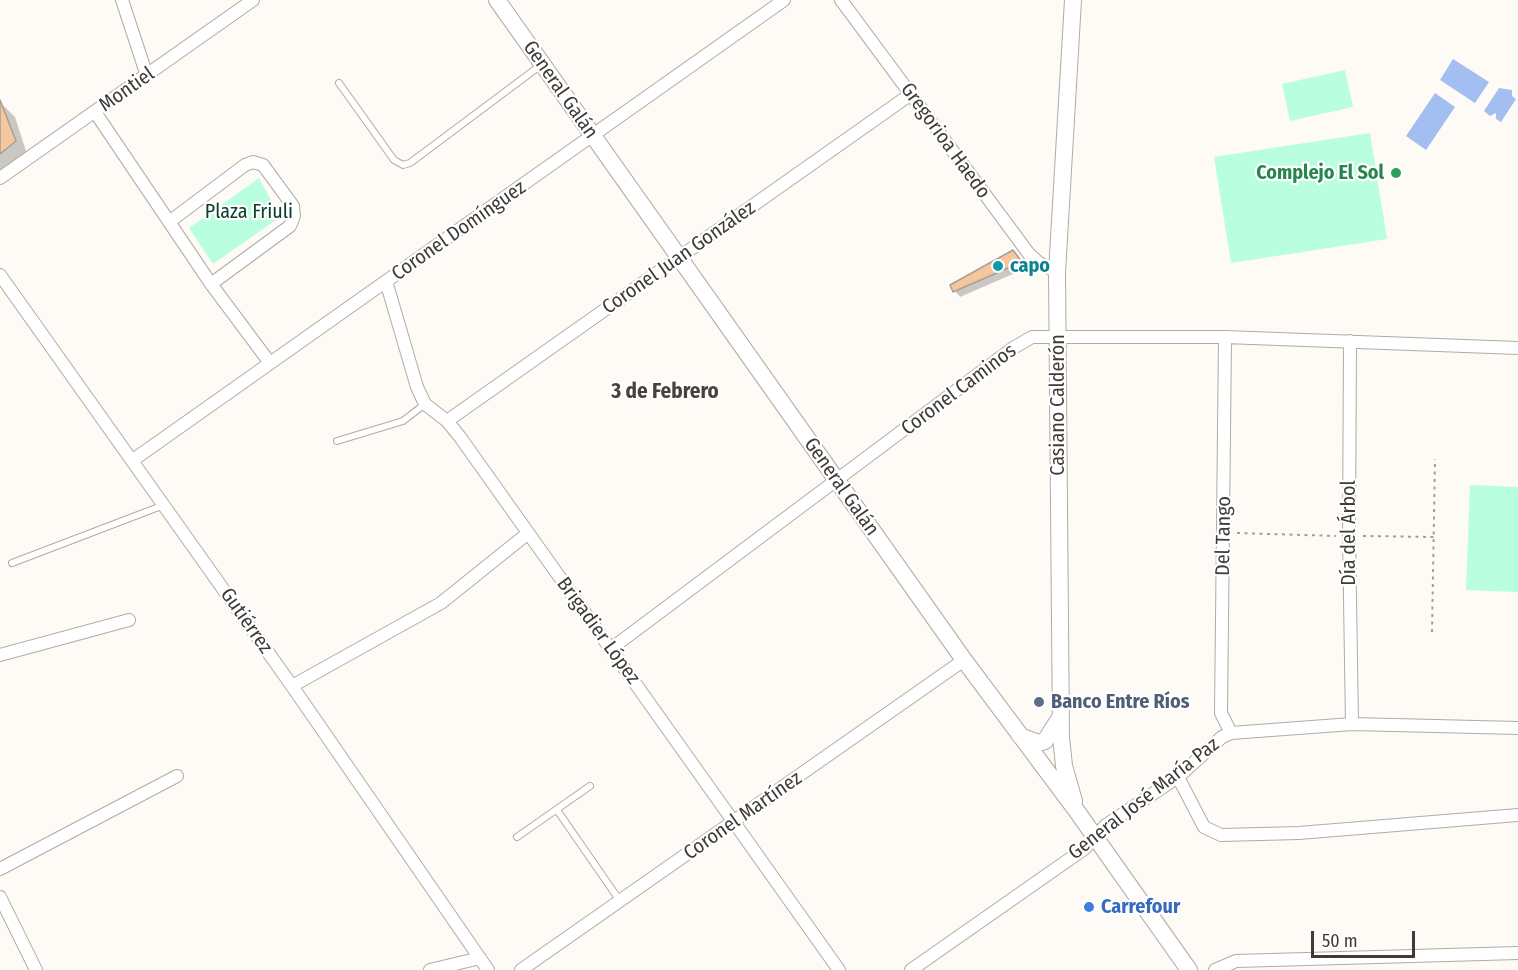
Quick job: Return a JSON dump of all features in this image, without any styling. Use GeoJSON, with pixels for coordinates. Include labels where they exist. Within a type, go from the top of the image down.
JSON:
{"type":"FeatureCollection","features":[{"type":"Feature","properties":{"kind":"street"},"geometry":{"type":"LineString","coordinates":[[122,0],[147,76]]}},
{"type":"Feature","properties":{"kind":"street","name":"Montiel"},"geometry":{"type":"LineString","coordinates":[[0,178],[253,0]]}},
{"type":"Feature","properties":{"kind":"street","name":"General Galán"},"geometry":{"type":"LineString","coordinates":[[497,0],[964,660],[1076,810],[1189,970]]}},
{"type":"Feature","properties":{"kind":"street","name":"Coronel Domínguez"},"geometry":{"type":"LineString","coordinates":[[133,460],[784,0]]}},
{"type":"Feature","properties":{"kind":"street","name":"Gregorioa Haedo"},"geometry":{"type":"LineString","coordinates":[[841,0],[1029,254],[1039,263],[1057,272]]}},
{"type":"Feature","properties":{"kind":"street","name":"Casiano Calderón"},"geometry":{"type":"LineString","coordinates":[[1073,0],[1057,272],[1060,715],[1064,766],[1076,810]]}},
{"type":"Feature","properties":{"kind":"street","name":"Coronel Juan González"},"geometry":{"type":"LineString","coordinates":[[447,422],[911,94]]}},
{"type":"Feature","properties":{"kind":"street"},"geometry":{"type":"LineString","coordinates":[[94,112],[211,284],[270,363]]}},
{"type":"Feature","properties":{"kind":"street"},"geometry":{"type":"LineString","coordinates":[[169,222],[245,165],[253,162],[263,165],[293,206],[294,216],[290,226],[211,284]]}},
{"type":"Feature","properties":{"kind":"street","name":"Gutiérrez"},"geometry":{"type":"LineString","coordinates":[[0,275],[133,460],[488,970]]}},
{"type":"Feature","properties":{"kind":"street","name":"Brigadier López"},"geometry":{"type":"LineString","coordinates":[[386,281],[417,387],[425,404],[447,422],[612,648],[839,970]]}},
{"type":"Feature","properties":{"kind":"street","name":"Coronel Caminos"},"geometry":{"type":"LineString","coordinates":[[612,648],[838,482],[1013,348],[1032,338],[1225,337],[1518,348]]}},
{"type":"Feature","properties":{"kind":"street","name":"Del Tango"},"geometry":{"type":"LineString","coordinates":[[1225,337],[1225,533],[1221,713],[1231,733]]}},
{"type":"Feature","properties":{"kind":"street","name":"Día del Árbol"},"geometry":{"type":"LineString","coordinates":[[1350,342],[1349,536],[1352,724]]}},
{"type":"Feature","properties":{"kind":"street"},"geometry":{"type":"LineString","coordinates":[[291,686],[441,603],[527,534]]}},
{"type":"Feature","properties":{"kind":"street"},"geometry":{"type":"LineString","coordinates":[[0,655],[129,620]]}},
{"type":"Feature","properties":{"kind":"street","name":"Coronel Martínez"},"geometry":{"type":"LineString","coordinates":[[521,970],[964,660]]}},
{"type":"Feature","properties":{"kind":"street"},"geometry":{"type":"LineString","coordinates":[[1020,736],[1038,743],[1045,741],[1060,715]]}},
{"type":"Feature","properties":{"kind":"street","name":"General José María Paz"},"geometry":{"type":"LineString","coordinates":[[911,970],[1084,849],[1106,825],[1178,777],[1222,737],[1231,733],[1352,724],[1518,728]]}},
{"type":"Feature","properties":{"kind":"street"},"geometry":{"type":"LineString","coordinates":[[0,869],[177,776]]}},
{"type":"Feature","properties":{"kind":"street"},"geometry":{"type":"LineString","coordinates":[[1178,777],[1204,827],[1221,835],[1299,833],[1518,815]]}},
{"type":"Feature","properties":{"kind":"street"},"geometry":{"type":"LineString","coordinates":[[0,897],[36,970]]}},
{"type":"Feature","properties":{"kind":"street"},"geometry":{"type":"LineString","coordinates":[[1215,970],[1236,961],[1518,953]]}},
{"type":"Feature","properties":{"kind":"street"},"geometry":{"type":"LineString","coordinates":[[430,970],[480,958]]}},
{"type":"Feature","properties":{"kind":"lane"},"geometry":{"type":"LineString","coordinates":[[339,83],[394,160],[403,165],[410,163],[542,64]]}},
{"type":"Feature","properties":{"kind":"lane"},"geometry":{"type":"LineString","coordinates":[[337,441],[403,421],[425,404]]}},
{"type":"Feature","properties":{"kind":"lane"},"geometry":{"type":"LineString","coordinates":[[12,563],[164,505]]}},
{"type":"Feature","properties":{"kind":"lane"},"geometry":{"type":"LineString","coordinates":[[517,837],[590,786]]}},
{"type":"Feature","properties":{"kind":"lane"},"geometry":{"type":"LineString","coordinates":[[557,810],[620,901]]}},
{"type":"Feature","properties":{"kind":"path"},"geometry":{"type":"LineString","coordinates":[[1432,632],[1435,459]]}},
{"type":"Feature","properties":{"kind":"path"},"geometry":{"type":"LineString","coordinates":[[1225,533],[1434,537]]}},
{"type":"Feature","properties":{"kind":"green space"},"geometry":{"type":"Polygon","coordinates":[[[1345,70],[1353,107],[1290,121],[1282,84],[1345,70]]]}},
{"type":"Feature","properties":{"kind":"green space"},"geometry":{"type":"Polygon","coordinates":[[[1370,133],[1387,239],[1231,263],[1214,157],[1370,133]]]}},
{"type":"Feature","properties":{"kind":"green space","name":"Plaza Friuli"},"geometry":{"type":"Polygon","coordinates":[[[259,178],[280,217],[213,264],[189,228],[259,178]]]}},
{"type":"Feature","properties":{"kind":"green space"},"geometry":{"type":"Polygon","coordinates":[[[1470,485],[1518,487],[1518,592],[1466,590],[1470,485]]]}},
{"type":"Feature","properties":{"kind":"water"},"geometry":{"type":"Polygon","coordinates":[[[1453,59],[1489,82],[1475,103],[1440,80],[1453,59]]]}},
{"type":"Feature","properties":{"kind":"water"},"geometry":{"type":"Polygon","coordinates":[[[1499,88],[1512,90],[1512,96],[1516,99],[1501,122],[1496,119],[1496,113],[1490,116],[1484,111],[1499,88]]]}},
{"type":"Feature","properties":{"kind":"water"},"geometry":{"type":"Polygon","coordinates":[[[1435,93],[1455,107],[1426,150],[1406,136],[1435,93]]]}},
{"type":"Feature","properties":{"kind":"building"},"geometry":{"type":"Polygon","coordinates":[[[0,100],[16,141],[0,154],[0,100]]]}},
{"type":"Feature","properties":{"kind":"building","name":"capo"},"geometry":{"type":"Polygon","coordinates":[[[1013,250],[1022,262],[953,292],[950,285],[1013,250]]]}},
{"type":"Feature","properties":{"kind":"place","name":"Complejo El Sol"},"geometry":{"type":"Point","coordinates":[1396,173]}},
{"type":"Feature","properties":{"kind":"place","name":"capo"},"geometry":{"type":"Point","coordinates":[998,266]}},
{"type":"Feature","properties":{"kind":"place","name":"Banco Entre Ríos"},"geometry":{"type":"Point","coordinates":[1039,702]}},
{"type":"Feature","properties":{"kind":"place","name":"Carrefour"},"geometry":{"type":"Point","coordinates":[1089,907]}},
{"type":"Feature","properties":{"kind":"district","name":"3 de Febrero"},"geometry":{"type":"Point","coordinates":[665,392]}}]}
